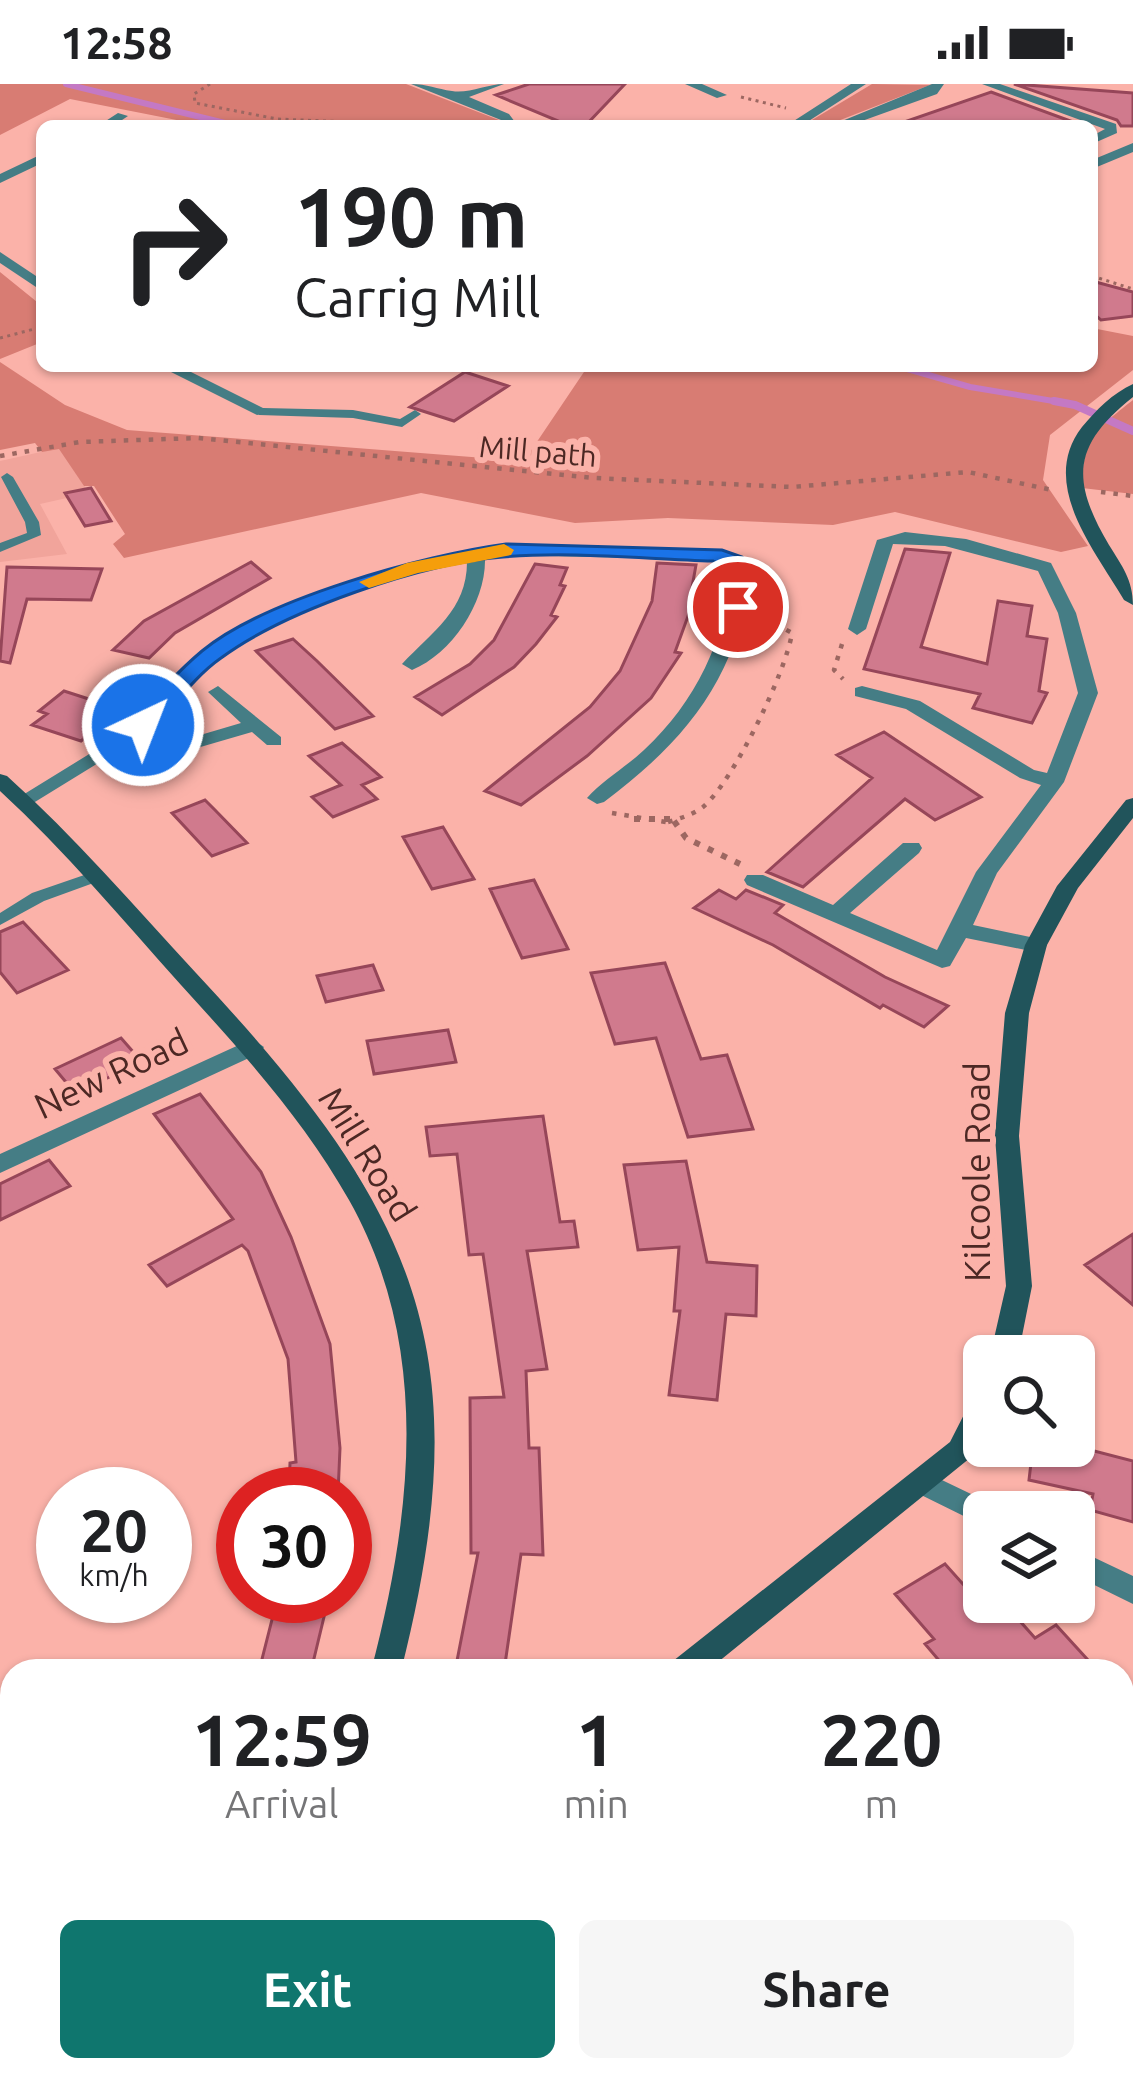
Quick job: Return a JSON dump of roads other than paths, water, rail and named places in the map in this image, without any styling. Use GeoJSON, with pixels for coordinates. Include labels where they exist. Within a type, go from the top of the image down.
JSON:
{"type":"FeatureCollection","features":[{"type":"Feature","properties":{"kind":"main road"},"geometry":{"type":"LineString","coordinates":[[1133,389],[1080,434],[1072,460],[1072,491],[1133,600]]}},
{"type":"Feature","properties":{"kind":"main road","name":"Mill Road"},"geometry":{"type":"LineString","coordinates":[[0,780],[252,1047],[334,1154],[383,1242],[412,1335],[422,1398],[407,1595],[389,1659]]}},
{"type":"Feature","properties":{"kind":"main road","name":"Kilcoole Road"},"geometry":{"type":"LineString","coordinates":[[1008,1335],[1018,1286],[1007,1136],[1017,1012],[1036,945],[1068,886],[1133,804]]}},
{"type":"Feature","properties":{"kind":"main road"},"geometry":{"type":"LineString","coordinates":[[699,1659],[963,1444]]}},
{"type":"Feature","properties":{"kind":"street"},"geometry":{"type":"LineString","coordinates":[[417,84],[508,120]]}},
{"type":"Feature","properties":{"kind":"street"},"geometry":{"type":"LineString","coordinates":[[458,97],[498,84]]}},
{"type":"Feature","properties":{"kind":"street"},"geometry":{"type":"LineString","coordinates":[[691,84],[729,96]]}},
{"type":"Feature","properties":{"kind":"street"},"geometry":{"type":"LineString","coordinates":[[802,120],[860,84]]}},
{"type":"Feature","properties":{"kind":"street"},"geometry":{"type":"LineString","coordinates":[[853,120],[933,91],[938,84]]}},
{"type":"Feature","properties":{"kind":"street"},"geometry":{"type":"LineString","coordinates":[[988,84],[1092,120]]}},
{"type":"Feature","properties":{"kind":"street"},"geometry":{"type":"LineString","coordinates":[[115,120],[122,116]]}},
{"type":"Feature","properties":{"kind":"street"},"geometry":{"type":"LineString","coordinates":[[1098,122],[1112,127],[1133,125]]}},
{"type":"Feature","properties":{"kind":"street"},"geometry":{"type":"LineString","coordinates":[[1098,138],[1111,133],[1112,127]]}},
{"type":"Feature","properties":{"kind":"street"},"geometry":{"type":"LineString","coordinates":[[1098,162],[1133,147]]}},
{"type":"Feature","properties":{"kind":"street"},"geometry":{"type":"LineString","coordinates":[[0,179],[36,161]]}},
{"type":"Feature","properties":{"kind":"street"},"geometry":{"type":"LineString","coordinates":[[0,256],[36,283]]}},
{"type":"Feature","properties":{"kind":"street"},"geometry":{"type":"LineString","coordinates":[[16,269],[36,264]]}},
{"type":"Feature","properties":{"kind":"street"},"geometry":{"type":"LineString","coordinates":[[179,372],[262,412]]}},
{"type":"Feature","properties":{"kind":"street"},"geometry":{"type":"LineString","coordinates":[[755,880],[942,961],[987,872],[1054,782],[1088,693],[1067,614],[1045,567],[904,536],[886,540],[857,629]]}},
{"type":"Feature","properties":{"kind":"street"},"geometry":{"type":"LineString","coordinates":[[23,801],[57,784],[143,725],[211,655],[256,628],[345,590],[506,550],[715,555],[735,561],[743,570],[734,634],[715,678],[646,759],[597,798]]}},
{"type":"Feature","properties":{"kind":"street"},"geometry":{"type":"LineString","coordinates":[[412,664],[448,632],[469,602],[478,581],[476,554]]}},
{"type":"Feature","properties":{"kind":"street"},"geometry":{"type":"LineString","coordinates":[[218,692],[274,741]]}},
{"type":"Feature","properties":{"kind":"street"},"geometry":{"type":"LineString","coordinates":[[862,692],[913,705],[1027,774],[1054,782]]}},
{"type":"Feature","properties":{"kind":"street"},"geometry":{"type":"LineString","coordinates":[[143,725],[197,742],[254,725]]}},
{"type":"Feature","properties":{"kind":"street"},"geometry":{"type":"LineString","coordinates":[[836,914],[911,848]]}},
{"type":"Feature","properties":{"kind":"street"},"geometry":{"type":"LineString","coordinates":[[960,930],[1036,945]]}},
{"type":"Feature","properties":{"kind":"street","name":"New Road"},"geometry":{"type":"LineString","coordinates":[[0,1164],[252,1047]]}},
{"type":"Feature","properties":{"kind":"street"},"geometry":{"type":"LineString","coordinates":[[921,1482],[963,1503]]}},
{"type":"Feature","properties":{"kind":"street"},"geometry":{"type":"LineString","coordinates":[[1095,1572],[1133,1592]]}},
{"type":"Feature","properties":{"kind":"lane"},"geometry":{"type":"LineString","coordinates":[[262,412],[353,414],[401,423],[415,415]]}},
{"type":"Feature","properties":{"kind":"lane"},"geometry":{"type":"LineString","coordinates":[[0,548],[34,535],[32,522],[7,477]]}},
{"type":"Feature","properties":{"kind":"lane"},"geometry":{"type":"LineString","coordinates":[[0,920],[38,897],[93,878]]}},
{"type":"Feature","properties":{"kind":"waterway"},"geometry":{"type":"LineString","coordinates":[[66,84],[213,120]]}},
{"type":"Feature","properties":{"kind":"waterway"},"geometry":{"type":"LineString","coordinates":[[918,372],[970,387],[1060,402]]}},
{"type":"Feature","properties":{"kind":"waterway"},"geometry":{"type":"LineString","coordinates":[[1054,401],[1060,402]]}},
{"type":"Feature","properties":{"kind":"waterway"},"geometry":{"type":"LineString","coordinates":[[1060,402],[1071,404]]}},
{"type":"Feature","properties":{"kind":"waterway"},"geometry":{"type":"LineString","coordinates":[[1060,402],[1133,431]]}}]}
